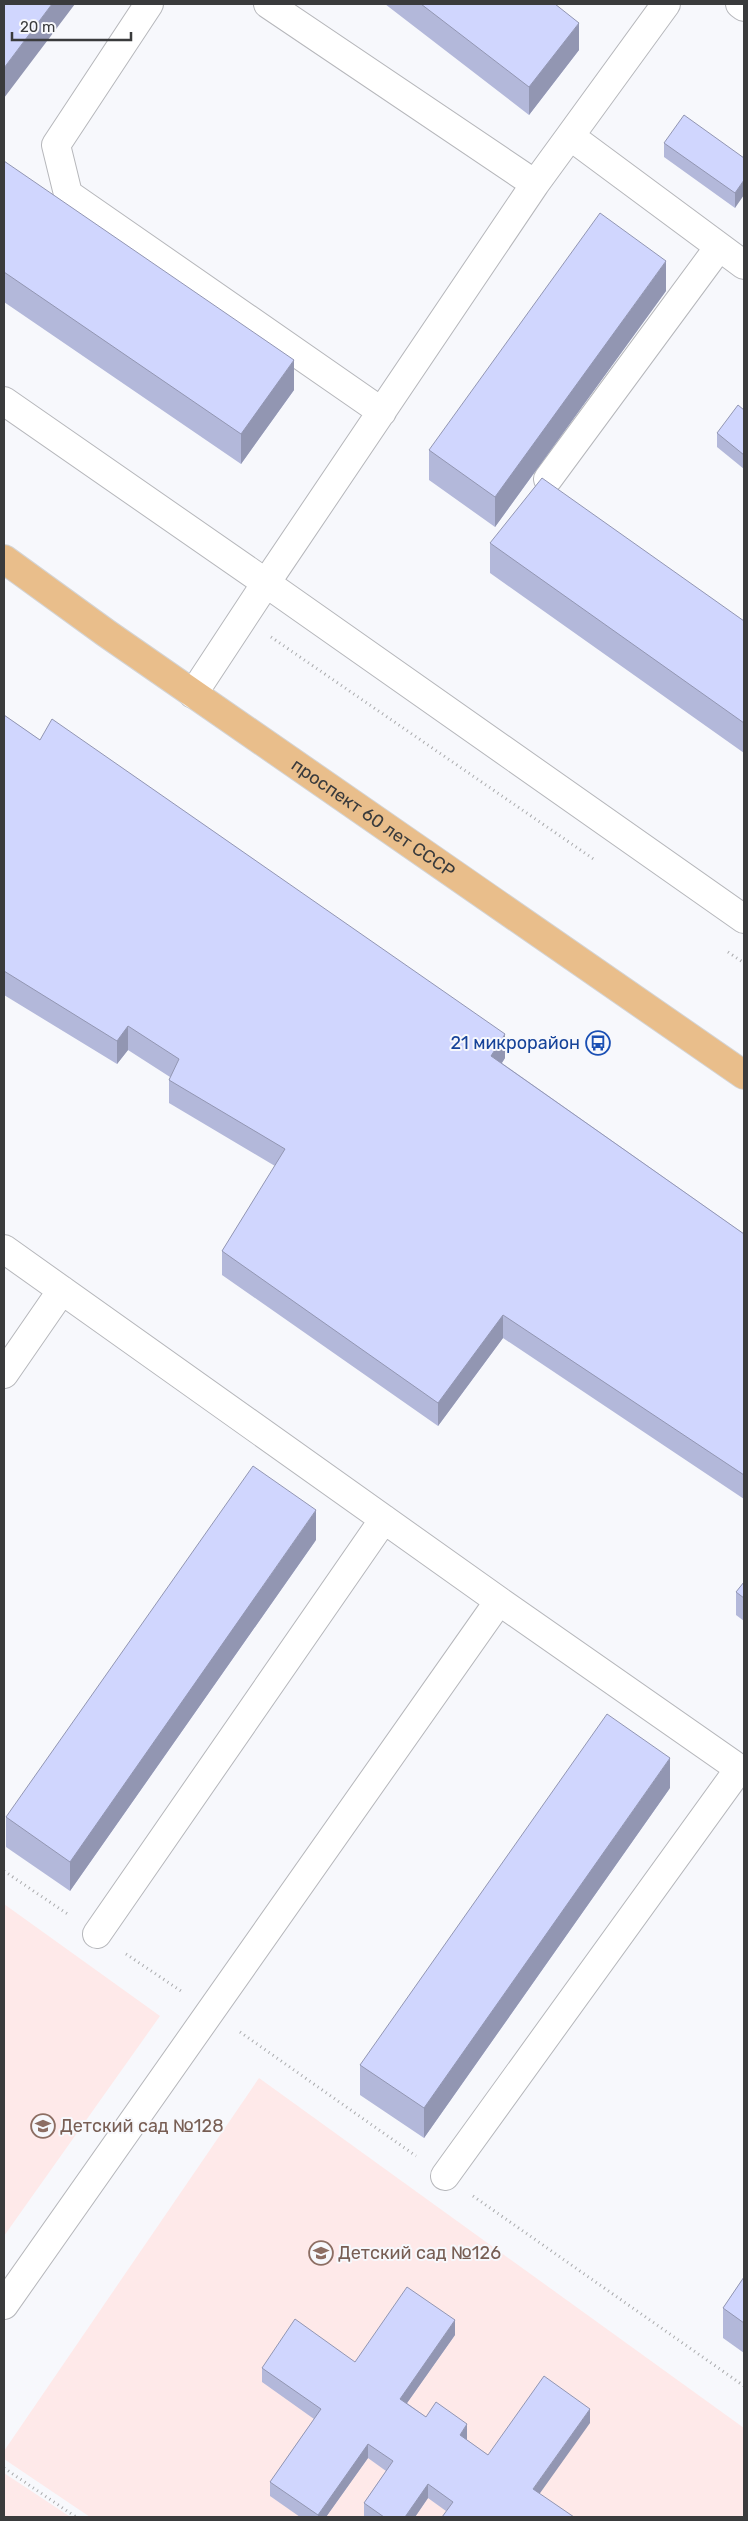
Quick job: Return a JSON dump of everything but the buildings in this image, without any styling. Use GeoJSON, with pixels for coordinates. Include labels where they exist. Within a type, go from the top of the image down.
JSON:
{"type":"FeatureCollection","features":[{"type":"Feature","properties":{"kind":"main road","name":"проспект 60 лет СССР"},"geometry":{"type":"LineString","coordinates":[[4,559],[193,694],[744,1075]]}},
{"type":"Feature","properties":{"kind":"lane"},"geometry":{"type":"LineString","coordinates":[[149,4],[56,145],[68,194],[382,412]]}},
{"type":"Feature","properties":{"kind":"lane"},"geometry":{"type":"LineString","coordinates":[[268,4],[535,184]]}},
{"type":"Feature","properties":{"kind":"lane"},"geometry":{"type":"LineString","coordinates":[[193,694],[535,184],[666,4]]}},
{"type":"Feature","properties":{"kind":"lane"},"geometry":{"type":"LineString","coordinates":[[740,4],[744,7]]}},
{"type":"Feature","properties":{"kind":"lane"},"geometry":{"type":"LineString","coordinates":[[570,136],[744,265]]}},
{"type":"Feature","properties":{"kind":"lane"},"geometry":{"type":"LineString","coordinates":[[548,479],[719,247]]}},
{"type":"Feature","properties":{"kind":"lane"},"geometry":{"type":"LineString","coordinates":[[4,401],[744,919]]}},
{"type":"Feature","properties":{"kind":"lane"},"geometry":{"type":"LineString","coordinates":[[4,1249],[499,1601],[742,1770],[445,2176]]}},
{"type":"Feature","properties":{"kind":"lane"},"geometry":{"type":"LineString","coordinates":[[4,1374],[62,1290]]}},
{"type":"Feature","properties":{"kind":"lane"},"geometry":{"type":"LineString","coordinates":[[97,1934],[384,1519]]}},
{"type":"Feature","properties":{"kind":"lane"},"geometry":{"type":"LineString","coordinates":[[4,2305],[209,2010],[499,1601]]}},
{"type":"Feature","properties":{"kind":"path"},"geometry":{"type":"LineString","coordinates":[[243,618],[604,866]]}},
{"type":"Feature","properties":{"kind":"path"},"geometry":{"type":"LineString","coordinates":[[721,947],[744,963]]}},
{"type":"Feature","properties":{"kind":"path"},"geometry":{"type":"LineString","coordinates":[[4,1871],[209,2010],[744,2386]]}},
{"type":"Feature","properties":{"kind":"path"},"geometry":{"type":"LineString","coordinates":[[4,2468],[76,2517]]}},
{"type":"Feature","properties":{"kind":"shaded area","name":"Детский сад №128"},"geometry":{"type":"Polygon","coordinates":[[[4,1904],[160,2016],[4,2236],[4,1904]]]}},
{"type":"Feature","properties":{"kind":"shaded area","name":"Детский сад №126"},"geometry":{"type":"Polygon","coordinates":[[[259,2078],[744,2428],[744,2517],[90,2517],[4,2459],[4,2451],[259,2078]]]}},
{"type":"Feature","properties":{"kind":"shaded area"},"geometry":{"type":"Polygon","coordinates":[[[4,2473],[69,2516],[70,2517],[4,2517],[4,2473]]]}},
{"type":"Feature","properties":{"kind":"place","name":"21 микрорайон"},"geometry":{"type":"Point","coordinates":[598,1043]}},
{"type":"Feature","properties":{"kind":"place","name":"Детский сад №128"},"geometry":{"type":"Point","coordinates":[43,2126]}},
{"type":"Feature","properties":{"kind":"place","name":"Детский сад №126"},"geometry":{"type":"Point","coordinates":[321,2253]}}]}
